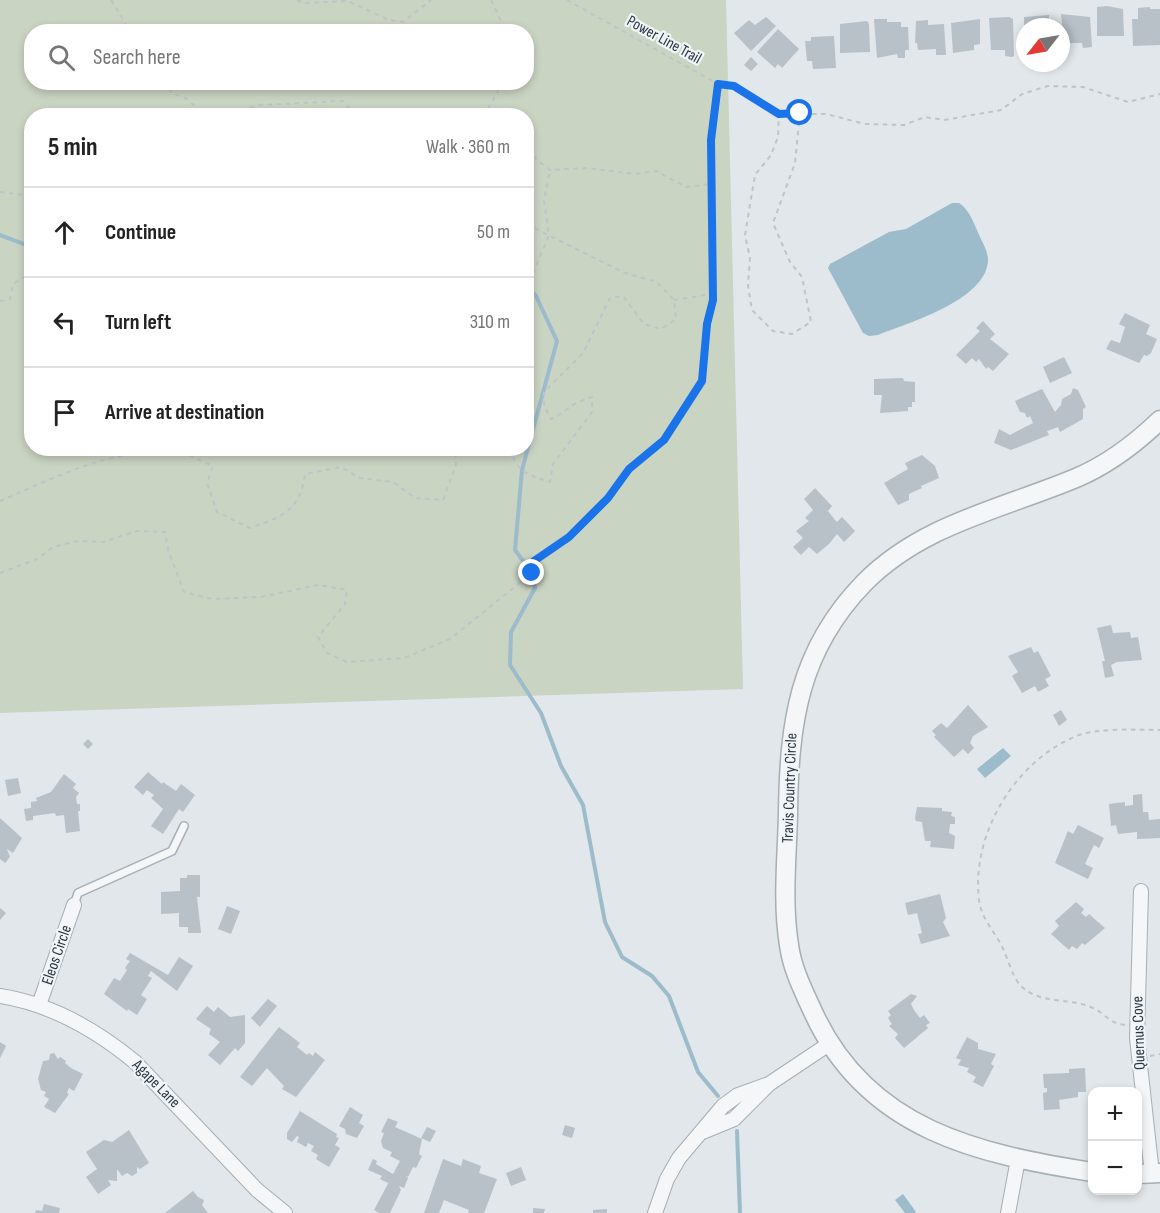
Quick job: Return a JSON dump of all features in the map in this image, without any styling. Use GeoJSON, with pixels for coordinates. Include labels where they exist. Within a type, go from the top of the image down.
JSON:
{"type":"FeatureCollection","features":[{"type":"Feature","properties":{"kind":"street","name":"Travis Country Circle"},"geometry":{"type":"LineString","coordinates":[[1088,1171],[1017,1159],[942,1137],[913,1122],[869,1089],[829,1044],[796,973],[789,946],[786,910],[788,768],[792,725],[804,677],[825,632],[867,581],[910,545],[951,524],[1079,477],[1136,441],[1160,420]]}},
{"type":"Feature","properties":{"kind":"street","name":"Quernus Cove"},"geometry":{"type":"LineString","coordinates":[[1141,891],[1137,1025],[1150,1174]]}},
{"type":"Feature","properties":{"kind":"street","name":"Eleos Circle"},"geometry":{"type":"LineString","coordinates":[[39,1005],[74,905]]}},
{"type":"Feature","properties":{"kind":"street","name":"Agape Lane"},"geometry":{"type":"LineString","coordinates":[[0,996],[39,1005],[96,1034],[135,1062],[257,1190],[285,1213]]}},
{"type":"Feature","properties":{"kind":"street"},"geometry":{"type":"LineString","coordinates":[[655,1213],[673,1168],[700,1133],[734,1119],[769,1084],[829,1044]]}},
{"type":"Feature","properties":{"kind":"street"},"geometry":{"type":"LineString","coordinates":[[1008,1213],[1017,1159]]}},
{"type":"Feature","properties":{"kind":"lane"},"geometry":{"type":"LineString","coordinates":[[74,905],[78,893],[172,851],[184,826]]}},
{"type":"Feature","properties":{"kind":"path"},"geometry":{"type":"LineString","coordinates":[[111,0],[126,24]]}},
{"type":"Feature","properties":{"kind":"path"},"geometry":{"type":"LineString","coordinates":[[297,0],[303,3],[348,1],[389,20],[404,22],[430,0]]}},
{"type":"Feature","properties":{"kind":"path"},"geometry":{"type":"LineString","coordinates":[[491,0],[502,24]]}},
{"type":"Feature","properties":{"kind":"path","name":"Power Line Trail"},"geometry":{"type":"LineString","coordinates":[[567,0],[718,84],[734,86],[779,114]]}},
{"type":"Feature","properties":{"kind":"path"},"geometry":{"type":"LineString","coordinates":[[0,573],[37,559],[53,547],[61,545],[78,541],[103,542],[137,531],[165,532],[168,550],[184,592],[213,599],[261,597],[318,585],[347,590],[345,604],[318,637],[327,653],[347,662],[404,658],[450,639],[532,573],[534,561],[569,537],[608,498],[629,469],[664,440],[702,381],[712,294],[711,140],[718,84]]}},
{"type":"Feature","properties":{"kind":"path"},"geometry":{"type":"LineString","coordinates":[[800,113],[795,163],[773,223],[790,262],[802,278],[812,322],[792,333],[773,331],[752,310],[748,286],[750,258],[745,235],[755,175],[774,146],[779,114],[800,113],[826,114],[865,124],[904,125],[925,117],[944,120],[1001,110],[1022,94],[1048,86],[1083,87],[1128,102],[1160,94]]}},
{"type":"Feature","properties":{"kind":"path"},"geometry":{"type":"LineString","coordinates":[[170,90],[187,99],[197,108]]}},
{"type":"Feature","properties":{"kind":"path"},"geometry":{"type":"LineString","coordinates":[[489,108],[499,90]]}},
{"type":"Feature","properties":{"kind":"path"},"geometry":{"type":"LineString","coordinates":[[249,108],[258,105],[343,101],[349,108]]}},
{"type":"Feature","properties":{"kind":"path"},"geometry":{"type":"LineString","coordinates":[[534,157],[550,170],[587,168],[635,174],[656,171],[686,187],[711,184]]}},
{"type":"Feature","properties":{"kind":"path"},"geometry":{"type":"LineString","coordinates":[[534,271],[549,235],[544,201],[550,170]]}},
{"type":"Feature","properties":{"kind":"path"},"geometry":{"type":"LineString","coordinates":[[0,192],[24,195]]}},
{"type":"Feature","properties":{"kind":"path"},"geometry":{"type":"LineString","coordinates":[[512,456],[512,460],[525,475],[550,483],[553,464],[592,412],[592,397],[573,403],[561,414],[551,419],[544,406],[544,392],[583,353],[610,298],[623,296],[644,324],[661,329],[676,319],[674,300],[657,282],[624,273],[534,226]]}},
{"type":"Feature","properties":{"kind":"path"},"geometry":{"type":"LineString","coordinates":[[0,301],[9,299],[13,284],[24,277]]}},
{"type":"Feature","properties":{"kind":"path"},"geometry":{"type":"LineString","coordinates":[[674,300],[712,294]]}},
{"type":"Feature","properties":{"kind":"path"},"geometry":{"type":"LineString","coordinates":[[0,501],[54,476],[103,459],[125,456]]}},
{"type":"Feature","properties":{"kind":"path"},"geometry":{"type":"LineString","coordinates":[[188,456],[213,466],[207,483],[218,512],[250,528],[284,516],[303,491],[305,474],[341,466],[360,478],[393,482],[415,498],[443,500],[456,465],[455,456]]}},
{"type":"Feature","properties":{"kind":"path"},"geometry":{"type":"LineString","coordinates":[[1137,1025],[1111,1023],[1095,1009],[1069,1000],[1041,998],[1020,985],[1000,942],[984,916],[979,900],[980,866],[991,820],[1019,778],[1047,752],[1076,736],[1120,730],[1160,730]]}},
{"type":"Feature","properties":{"kind":"green space"},"geometry":{"type":"Polygon","coordinates":[[[0,0],[726,0],[743,689],[0,713],[0,0]]]}},
{"type":"Feature","properties":{"kind":"water"},"geometry":{"type":"Polygon","coordinates":[[[952,203],[959,203],[967,210],[987,252],[988,260],[984,274],[975,287],[961,298],[926,317],[878,335],[869,336],[863,333],[828,268],[830,264],[889,232],[906,229],[952,203]]]}},
{"type":"Feature","properties":{"kind":"water"},"geometry":{"type":"Polygon","coordinates":[[[1003,748],[1011,756],[985,778],[977,769],[1003,748]]]}},
{"type":"Feature","properties":{"kind":"water"},"geometry":{"type":"Polygon","coordinates":[[[903,1194],[915,1213],[905,1213],[895,1200],[903,1194]]]}},
{"type":"Feature","properties":{"kind":"building"},"geometry":{"type":"Polygon","coordinates":[[[1097,7],[1123,9],[1124,36],[1097,36],[1097,7]]]}},
{"type":"Feature","properties":{"kind":"building"},"geometry":{"type":"Polygon","coordinates":[[[1150,7],[1150,9],[1160,9],[1160,45],[1133,46],[1132,19],[1138,19],[1138,8],[1150,7]]]}},
{"type":"Feature","properties":{"kind":"building"},"geometry":{"type":"Polygon","coordinates":[[[1061,14],[1090,17],[1092,47],[1083,48],[1082,43],[1070,43],[1070,18],[1061,18],[1061,14]]]}},
{"type":"Feature","properties":{"kind":"building"},"geometry":{"type":"Polygon","coordinates":[[[1049,15],[1049,18],[1024,17],[1049,15]]]}},
{"type":"Feature","properties":{"kind":"building"},"geometry":{"type":"Polygon","coordinates":[[[766,17],[776,26],[751,51],[734,33],[749,20],[755,25],[766,17]]]}},
{"type":"Feature","properties":{"kind":"building"},"geometry":{"type":"Polygon","coordinates":[[[1009,17],[1013,19],[1014,56],[1012,57],[1005,56],[1005,50],[991,50],[989,18],[1009,17]]]}},
{"type":"Feature","properties":{"kind":"building"},"geometry":{"type":"Polygon","coordinates":[[[874,19],[901,22],[901,27],[908,27],[909,50],[905,50],[905,58],[898,58],[897,54],[877,58],[874,19]]]}},
{"type":"Feature","properties":{"kind":"building"},"geometry":{"type":"Polygon","coordinates":[[[980,19],[980,44],[974,45],[974,50],[953,53],[951,23],[980,19]]]}},
{"type":"Feature","properties":{"kind":"building"},"geometry":{"type":"Polygon","coordinates":[[[928,20],[928,25],[944,24],[946,55],[936,55],[936,49],[918,50],[917,43],[915,43],[916,21],[928,20]]]}},
{"type":"Feature","properties":{"kind":"building"},"geometry":{"type":"Polygon","coordinates":[[[867,21],[870,52],[840,53],[840,24],[867,21]]]}},
{"type":"Feature","properties":{"kind":"building"},"geometry":{"type":"Polygon","coordinates":[[[778,29],[799,49],[782,68],[778,64],[775,68],[757,52],[778,29]]]}},
{"type":"Feature","properties":{"kind":"building"},"geometry":{"type":"Polygon","coordinates":[[[834,36],[836,68],[813,69],[812,61],[807,61],[805,41],[811,41],[811,37],[834,36]]]}},
{"type":"Feature","properties":{"kind":"building"},"geometry":{"type":"Polygon","coordinates":[[[751,57],[758,64],[751,71],[744,65],[751,57]]]}},
{"type":"Feature","properties":{"kind":"building"},"geometry":{"type":"Polygon","coordinates":[[[1125,313],[1150,325],[1146,334],[1157,339],[1151,353],[1144,355],[1139,363],[1106,349],[1111,340],[1120,343],[1125,327],[1119,324],[1125,313]]]}},
{"type":"Feature","properties":{"kind":"building"},"geometry":{"type":"Polygon","coordinates":[[[983,321],[995,334],[990,339],[1009,354],[993,371],[988,367],[986,369],[979,359],[976,362],[972,358],[966,364],[956,355],[980,331],[976,328],[983,321]]]}},
{"type":"Feature","properties":{"kind":"building"},"geometry":{"type":"Polygon","coordinates":[[[1064,357],[1072,373],[1050,383],[1043,367],[1064,357]]]}},
{"type":"Feature","properties":{"kind":"building"},"geometry":{"type":"Polygon","coordinates":[[[903,378],[904,381],[915,382],[915,402],[912,402],[912,407],[908,407],[908,411],[880,413],[882,395],[874,395],[874,379],[903,378]]]}},
{"type":"Feature","properties":{"kind":"building"},"geometry":{"type":"Polygon","coordinates":[[[1073,388],[1078,390],[1086,407],[1083,409],[1083,419],[1060,432],[1058,427],[1047,431],[1049,435],[1011,450],[994,443],[999,429],[1010,435],[1033,423],[1030,416],[1027,418],[1025,413],[1020,412],[1015,401],[1042,389],[1055,412],[1061,405],[1062,399],[1071,394],[1073,388]]]}},
{"type":"Feature","properties":{"kind":"building"},"geometry":{"type":"Polygon","coordinates":[[[922,455],[935,466],[939,478],[921,486],[922,488],[909,494],[909,500],[898,505],[884,483],[908,469],[905,463],[922,455]]]}},
{"type":"Feature","properties":{"kind":"building"},"geometry":{"type":"Polygon","coordinates":[[[815,488],[832,506],[828,511],[835,520],[837,522],[842,517],[855,531],[844,542],[837,534],[817,554],[809,547],[801,555],[793,547],[803,538],[796,531],[809,521],[805,518],[813,510],[804,499],[815,488]]]}},
{"type":"Feature","properties":{"kind":"building"},"geometry":{"type":"Polygon","coordinates":[[[1111,625],[1113,633],[1130,632],[1131,638],[1138,637],[1142,660],[1117,662],[1111,665],[1114,676],[1105,678],[1102,661],[1105,661],[1097,628],[1111,625]]]}},
{"type":"Feature","properties":{"kind":"building"},"geometry":{"type":"Polygon","coordinates":[[[1031,647],[1034,653],[1038,651],[1051,676],[1045,679],[1049,686],[1038,692],[1035,686],[1022,693],[1012,676],[1018,672],[1008,656],[1031,647]]]}},
{"type":"Feature","properties":{"kind":"building"},"geometry":{"type":"Polygon","coordinates":[[[968,705],[988,727],[973,736],[970,743],[974,748],[968,754],[963,749],[954,757],[934,737],[936,735],[932,731],[941,723],[947,728],[968,705]]]}},
{"type":"Feature","properties":{"kind":"building"},"geometry":{"type":"Polygon","coordinates":[[[1061,710],[1067,720],[1059,726],[1053,715],[1061,710]]]}},
{"type":"Feature","properties":{"kind":"building"},"geometry":{"type":"Polygon","coordinates":[[[88,739],[93,744],[88,749],[83,744],[88,739]]]}},
{"type":"Feature","properties":{"kind":"building"},"geometry":{"type":"Polygon","coordinates":[[[148,772],[162,784],[163,782],[176,791],[181,784],[195,795],[183,812],[179,809],[163,834],[151,826],[163,809],[151,798],[154,795],[147,790],[143,795],[134,787],[148,772]]]}},
{"type":"Feature","properties":{"kind":"building"},"geometry":{"type":"Polygon","coordinates":[[[64,774],[76,784],[73,788],[79,793],[76,797],[77,804],[80,804],[80,811],[78,811],[80,831],[66,833],[64,815],[56,816],[55,813],[33,816],[33,820],[26,821],[24,809],[31,808],[31,802],[37,801],[36,798],[51,792],[64,774]]]}},
{"type":"Feature","properties":{"kind":"building"},"geometry":{"type":"Polygon","coordinates":[[[18,778],[21,793],[8,796],[5,780],[18,778]]]}},
{"type":"Feature","properties":{"kind":"building"},"geometry":{"type":"Polygon","coordinates":[[[1142,794],[1143,812],[1148,812],[1149,820],[1160,819],[1160,838],[1137,839],[1137,832],[1118,834],[1116,825],[1111,826],[1109,804],[1125,802],[1125,806],[1133,805],[1133,795],[1142,794]]]}},
{"type":"Feature","properties":{"kind":"building"},"geometry":{"type":"Polygon","coordinates":[[[917,807],[942,808],[942,811],[952,812],[951,816],[955,817],[955,824],[950,824],[949,833],[955,836],[954,849],[930,847],[931,841],[925,841],[922,822],[916,821],[915,818],[917,807]]]}},
{"type":"Feature","properties":{"kind":"building"},"geometry":{"type":"Polygon","coordinates":[[[0,818],[22,838],[13,853],[7,849],[10,857],[5,863],[0,859],[0,818]]]}},
{"type":"Feature","properties":{"kind":"building"},"geometry":{"type":"Polygon","coordinates":[[[1078,825],[1104,838],[1099,848],[1094,845],[1085,864],[1093,868],[1088,879],[1055,863],[1068,831],[1073,834],[1078,825]]]}},
{"type":"Feature","properties":{"kind":"building"},"geometry":{"type":"Polygon","coordinates":[[[187,875],[200,875],[200,897],[197,897],[201,933],[188,933],[188,927],[179,927],[179,913],[161,914],[161,892],[180,891],[180,878],[187,878],[187,875]]]}},
{"type":"Feature","properties":{"kind":"building"},"geometry":{"type":"Polygon","coordinates":[[[940,894],[946,918],[943,922],[950,936],[921,944],[918,934],[922,933],[917,913],[908,915],[905,903],[940,894]]]}},
{"type":"Feature","properties":{"kind":"building"},"geometry":{"type":"Polygon","coordinates":[[[1076,902],[1084,909],[1081,913],[1086,917],[1089,914],[1105,928],[1085,945],[1082,943],[1077,949],[1072,946],[1069,950],[1051,934],[1059,926],[1055,921],[1076,902]]]}},
{"type":"Feature","properties":{"kind":"building"},"geometry":{"type":"Polygon","coordinates":[[[227,906],[240,911],[231,934],[218,929],[227,906]]]}},
{"type":"Feature","properties":{"kind":"building"},"geometry":{"type":"Polygon","coordinates":[[[0,908],[6,913],[0,920],[0,908]]]}},
{"type":"Feature","properties":{"kind":"building"},"geometry":{"type":"Polygon","coordinates":[[[130,953],[168,975],[179,957],[193,966],[177,991],[151,971],[148,976],[152,978],[141,995],[147,999],[137,1015],[128,1009],[127,1011],[104,994],[114,978],[120,981],[127,970],[125,968],[130,961],[126,959],[130,953]]]}},
{"type":"Feature","properties":{"kind":"building"},"geometry":{"type":"Polygon","coordinates":[[[911,994],[917,996],[911,1004],[914,1010],[920,1018],[924,1015],[930,1023],[926,1025],[928,1028],[904,1048],[895,1038],[898,1034],[889,1026],[892,1024],[888,1018],[891,1015],[888,1011],[911,994]]]}},
{"type":"Feature","properties":{"kind":"building"},"geometry":{"type":"Polygon","coordinates":[[[268,999],[277,1006],[260,1027],[251,1018],[268,999]]]}},
{"type":"Feature","properties":{"kind":"building"},"geometry":{"type":"Polygon","coordinates":[[[207,1006],[214,1012],[218,1007],[230,1017],[245,1015],[245,1043],[238,1051],[235,1048],[220,1065],[208,1055],[220,1042],[209,1034],[211,1029],[196,1019],[207,1006]]]}},
{"type":"Feature","properties":{"kind":"building"},"geometry":{"type":"Polygon","coordinates":[[[279,1027],[300,1043],[297,1047],[307,1055],[309,1053],[313,1056],[315,1052],[325,1060],[296,1097],[282,1089],[284,1086],[267,1068],[252,1086],[240,1077],[279,1027]]]}},
{"type":"Feature","properties":{"kind":"building"},"geometry":{"type":"Polygon","coordinates":[[[967,1037],[978,1043],[978,1049],[996,1054],[991,1064],[994,1066],[983,1087],[973,1082],[976,1077],[967,1072],[969,1068],[958,1065],[961,1060],[956,1058],[967,1037]]]}},
{"type":"Feature","properties":{"kind":"building"},"geometry":{"type":"Polygon","coordinates":[[[0,1042],[6,1046],[0,1058],[0,1042]]]}},
{"type":"Feature","properties":{"kind":"building"},"geometry":{"type":"Polygon","coordinates":[[[54,1053],[58,1059],[60,1057],[71,1068],[83,1074],[74,1091],[69,1088],[67,1093],[69,1094],[55,1113],[44,1107],[49,1099],[44,1096],[46,1092],[41,1090],[38,1079],[43,1061],[49,1060],[50,1054],[54,1053]]]}},
{"type":"Feature","properties":{"kind":"building"},"geometry":{"type":"Polygon","coordinates":[[[1085,1068],[1086,1092],[1078,1092],[1078,1097],[1059,1100],[1060,1109],[1044,1110],[1043,1093],[1047,1092],[1047,1088],[1044,1088],[1043,1074],[1069,1073],[1069,1069],[1085,1068]]]}},
{"type":"Feature","properties":{"kind":"building"},"geometry":{"type":"Polygon","coordinates":[[[350,1107],[363,1115],[359,1123],[364,1126],[357,1138],[346,1134],[345,1129],[339,1126],[350,1107]]]}},
{"type":"Feature","properties":{"kind":"building"},"geometry":{"type":"Polygon","coordinates":[[[300,1111],[337,1134],[336,1137],[339,1138],[335,1145],[340,1148],[329,1167],[316,1159],[318,1155],[311,1151],[314,1146],[308,1143],[306,1147],[297,1142],[299,1137],[297,1136],[292,1142],[287,1139],[287,1133],[300,1111]]]}},
{"type":"Feature","properties":{"kind":"building"},"geometry":{"type":"Polygon","coordinates":[[[388,1118],[398,1122],[395,1127],[422,1139],[419,1154],[422,1156],[408,1177],[405,1175],[408,1178],[404,1188],[399,1186],[401,1190],[390,1213],[379,1213],[374,1210],[390,1180],[388,1183],[380,1179],[382,1176],[368,1170],[373,1159],[377,1161],[376,1164],[393,1174],[400,1161],[390,1156],[392,1152],[383,1148],[381,1141],[384,1133],[381,1132],[388,1118]]]}},
{"type":"Feature","properties":{"kind":"building"},"geometry":{"type":"Polygon","coordinates":[[[565,1125],[575,1128],[572,1138],[562,1135],[565,1125]]]}},
{"type":"Feature","properties":{"kind":"building"},"geometry":{"type":"Polygon","coordinates":[[[427,1127],[436,1131],[430,1142],[421,1138],[427,1127]]]}},
{"type":"Feature","properties":{"kind":"building"},"geometry":{"type":"Polygon","coordinates":[[[129,1130],[149,1163],[140,1169],[137,1167],[137,1173],[132,1176],[127,1173],[122,1176],[117,1169],[117,1181],[108,1180],[111,1185],[98,1194],[86,1177],[97,1169],[86,1152],[104,1140],[112,1142],[129,1130]]]}},
{"type":"Feature","properties":{"kind":"building"},"geometry":{"type":"Polygon","coordinates":[[[443,1159],[461,1166],[463,1159],[481,1166],[479,1173],[497,1179],[484,1213],[468,1213],[469,1210],[444,1200],[439,1213],[424,1213],[443,1159]]]}},
{"type":"Feature","properties":{"kind":"building"},"geometry":{"type":"Polygon","coordinates":[[[521,1167],[526,1180],[511,1186],[506,1173],[521,1167]]]}},
{"type":"Feature","properties":{"kind":"building"},"geometry":{"type":"Polygon","coordinates":[[[193,1191],[204,1200],[202,1205],[208,1213],[165,1213],[193,1191]]]}},
{"type":"Feature","properties":{"kind":"building"},"geometry":{"type":"Polygon","coordinates":[[[44,1204],[60,1208],[59,1213],[35,1213],[36,1210],[42,1211],[44,1204]]]}},
{"type":"Feature","properties":{"kind":"building"},"geometry":{"type":"Polygon","coordinates":[[[533,1208],[545,1209],[544,1213],[533,1213],[533,1208]]]}},
{"type":"Feature","properties":{"kind":"building"},"geometry":{"type":"Polygon","coordinates":[[[607,1209],[607,1213],[593,1213],[593,1210],[607,1209]]]}},
{"type":"Feature","properties":{"kind":"waterway"},"geometry":{"type":"LineString","coordinates":[[0,235],[24,244]]}},
{"type":"Feature","properties":{"kind":"waterway"},"geometry":{"type":"LineString","coordinates":[[534,294],[557,341],[534,426]]}},
{"type":"Feature","properties":{"kind":"waterway"},"geometry":{"type":"LineString","coordinates":[[526,456],[522,470],[515,550],[532,573],[535,588],[511,632],[510,665],[541,713],[561,766],[583,805],[605,922],[622,957],[652,976],[669,996],[698,1072],[718,1096]]}},
{"type":"Feature","properties":{"kind":"waterway"},"geometry":{"type":"LineString","coordinates":[[737,1131],[740,1213]]}},
{"type":"Feature","properties":{"kind":"route"},"geometry":{"type":"LineString","coordinates":[[532,573],[534,561],[569,537],[608,498],[629,469],[664,440],[702,381],[707,324],[713,300],[711,140],[718,84],[734,86],[779,114],[800,113]]}}]}
